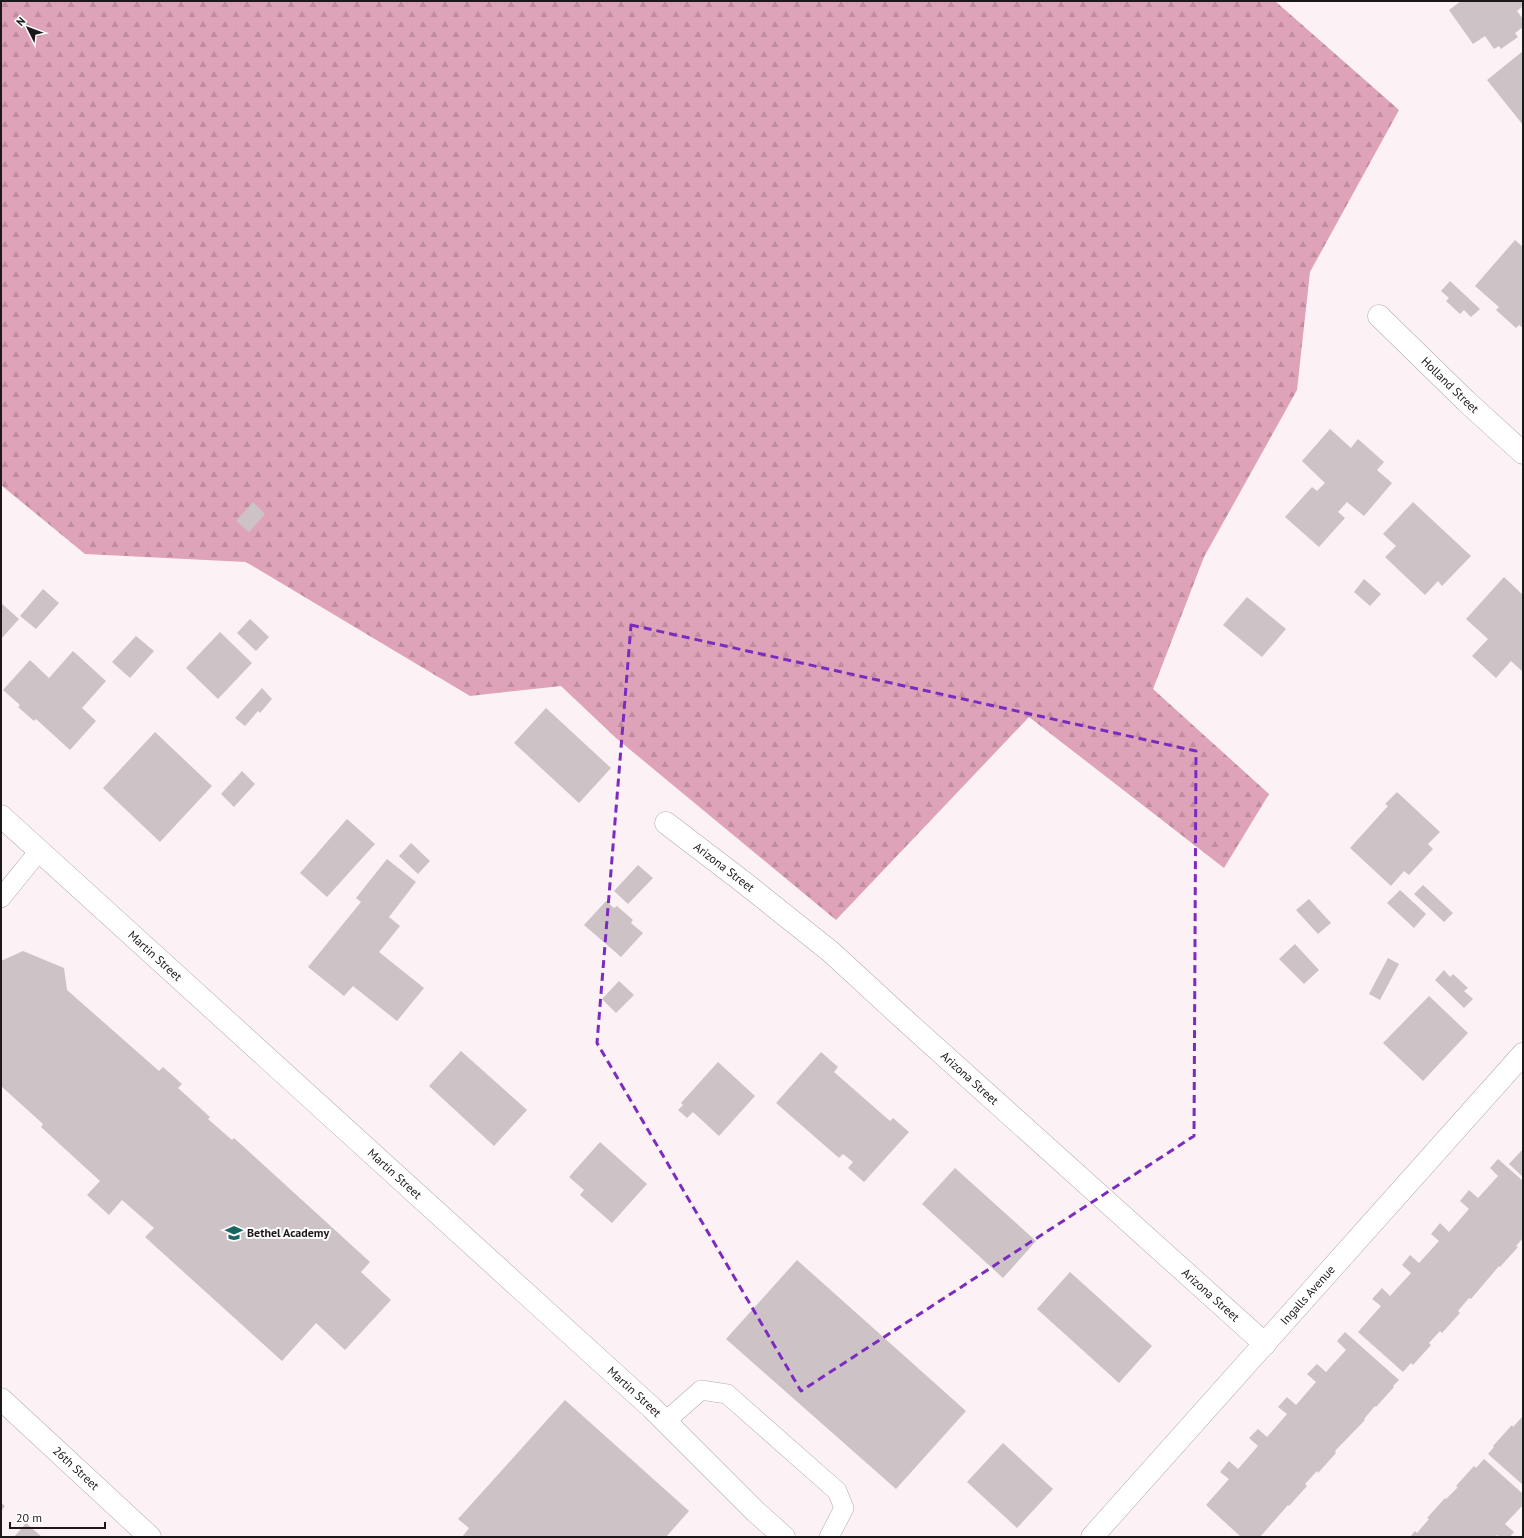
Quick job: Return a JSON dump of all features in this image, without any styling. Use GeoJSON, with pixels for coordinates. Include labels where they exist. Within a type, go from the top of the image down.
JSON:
{"type":"FeatureCollection","features":[{"type":"Feature","properties":{"kind":"street","name":"Holland Street"},"geometry":{"type":"LineString","coordinates":[[1379,316],[1466,401],[1523,453]]}},
{"type":"Feature","properties":{"kind":"street","name":"Martin Street"},"geometry":{"type":"LineString","coordinates":[[1,816],[666,1421],[756,1512],[784,1537]]}},
{"type":"Feature","properties":{"kind":"street","name":"Arizona Street"},"geometry":{"type":"LineString","coordinates":[[666,823],[831,952],[1265,1344]]}},
{"type":"Feature","properties":{"kind":"street","name":"Ingalls Avenue"},"geometry":{"type":"LineString","coordinates":[[1092,1537],[1523,1054]]}},
{"type":"Feature","properties":{"kind":"street","name":"26th Street"},"geometry":{"type":"LineString","coordinates":[[1,1399],[150,1537]]}},
{"type":"Feature","properties":{"kind":"lane"},"geometry":{"type":"LineString","coordinates":[[1,898],[39,851]]}},
{"type":"Feature","properties":{"kind":"lane"},"geometry":{"type":"LineString","coordinates":[[666,1421],[701,1390],[727,1394],[837,1491],[844,1508],[829,1537]]}},
{"type":"Feature","properties":{"kind":"highlighted area"},"geometry":{"type":"Polygon","coordinates":[[[631,625],[1196,751],[1194,1136],[801,1391],[597,1043],[631,625]]]}},
{"type":"Feature","properties":{"kind":"green space"},"geometry":{"type":"Polygon","coordinates":[[[1,1],[1275,1],[1399,110],[1310,272],[1297,390],[1204,557],[1153,689],[1269,794],[1224,868],[1029,717],[836,920],[616,738],[561,686],[470,696],[246,562],[85,554],[1,485],[1,1]]]}},
{"type":"Feature","properties":{"kind":"building"},"geometry":{"type":"Polygon","coordinates":[[[1461,1],[1523,1],[1523,6],[1517,11],[1523,19],[1523,27],[1515,33],[1518,37],[1501,49],[1499,46],[1494,49],[1485,36],[1473,44],[1449,10],[1461,1]]]}},
{"type":"Feature","properties":{"kind":"building"},"geometry":{"type":"Polygon","coordinates":[[[1523,51],[1523,125],[1487,80],[1523,51]]]}},
{"type":"Feature","properties":{"kind":"building"},"geometry":{"type":"Polygon","coordinates":[[[1515,240],[1523,247],[1523,328],[1519,325],[1516,328],[1496,310],[1499,307],[1475,286],[1515,240]]]}},
{"type":"Feature","properties":{"kind":"building"},"geometry":{"type":"Polygon","coordinates":[[[1450,281],[1480,309],[1471,317],[1464,310],[1460,314],[1446,301],[1449,298],[1441,291],[1450,281]]]}},
{"type":"Feature","properties":{"kind":"building"},"geometry":{"type":"Polygon","coordinates":[[[1330,429],[1351,448],[1358,439],[1384,462],[1377,470],[1392,483],[1364,516],[1347,502],[1338,512],[1345,518],[1319,547],[1285,517],[1312,487],[1317,491],[1325,483],[1302,461],[1330,429]]]}},
{"type":"Feature","properties":{"kind":"building"},"geometry":{"type":"Polygon","coordinates":[[[253,502],[265,514],[249,532],[236,521],[253,502]]]}},
{"type":"Feature","properties":{"kind":"building"},"geometry":{"type":"Polygon","coordinates":[[[1413,502],[1471,556],[1442,586],[1438,581],[1425,595],[1385,557],[1396,546],[1383,534],[1413,502]]]}},
{"type":"Feature","properties":{"kind":"building"},"geometry":{"type":"Polygon","coordinates":[[[1504,577],[1523,595],[1523,672],[1511,661],[1496,678],[1472,656],[1488,639],[1466,619],[1504,577]]]}},
{"type":"Feature","properties":{"kind":"building"},"geometry":{"type":"Polygon","coordinates":[[[1364,579],[1381,594],[1370,606],[1354,592],[1364,579]]]}},
{"type":"Feature","properties":{"kind":"building"},"geometry":{"type":"Polygon","coordinates":[[[43,589],[59,603],[36,629],[20,616],[43,589]]]}},
{"type":"Feature","properties":{"kind":"building"},"geometry":{"type":"Polygon","coordinates":[[[1247,597],[1286,629],[1262,657],[1223,625],[1247,597]]]}},
{"type":"Feature","properties":{"kind":"building"},"geometry":{"type":"Polygon","coordinates":[[[1,603],[19,619],[1,639],[1,603]]]}},
{"type":"Feature","properties":{"kind":"building"},"geometry":{"type":"Polygon","coordinates":[[[250,619],[269,637],[256,651],[237,633],[250,619]]]}},
{"type":"Feature","properties":{"kind":"building"},"geometry":{"type":"Polygon","coordinates":[[[220,632],[252,663],[218,699],[186,668],[220,632]]]}},
{"type":"Feature","properties":{"kind":"building"},"geometry":{"type":"Polygon","coordinates":[[[136,636],[154,651],[130,678],[112,662],[136,636]]]}},
{"type":"Feature","properties":{"kind":"building"},"geometry":{"type":"Polygon","coordinates":[[[73,651],[106,681],[82,708],[96,721],[70,750],[36,719],[34,721],[18,707],[20,705],[3,690],[30,660],[49,678],[73,651]]]}},
{"type":"Feature","properties":{"kind":"building"},"geometry":{"type":"Polygon","coordinates":[[[262,688],[272,699],[260,713],[258,711],[245,726],[235,718],[262,688]]]}},
{"type":"Feature","properties":{"kind":"building"},"geometry":{"type":"Polygon","coordinates":[[[546,708],[611,768],[579,803],[514,743],[546,708]]]}},
{"type":"Feature","properties":{"kind":"building"},"geometry":{"type":"Polygon","coordinates":[[[155,732],[212,786],[160,842],[103,788],[155,732]]]}},
{"type":"Feature","properties":{"kind":"building"},"geometry":{"type":"Polygon","coordinates":[[[242,771],[255,784],[234,807],[221,794],[242,771]]]}},
{"type":"Feature","properties":{"kind":"building"},"geometry":{"type":"Polygon","coordinates":[[[1397,792],[1440,832],[1428,844],[1433,849],[1409,875],[1404,871],[1391,886],[1350,848],[1388,806],[1385,804],[1397,792]]]}},
{"type":"Feature","properties":{"kind":"building"},"geometry":{"type":"Polygon","coordinates":[[[347,819],[375,844],[327,897],[300,873],[347,819]]]}},
{"type":"Feature","properties":{"kind":"building"},"geometry":{"type":"Polygon","coordinates":[[[411,843],[430,861],[418,874],[399,856],[411,843]]]}},
{"type":"Feature","properties":{"kind":"building"},"geometry":{"type":"Polygon","coordinates":[[[387,859],[416,882],[389,917],[400,926],[379,952],[424,988],[397,1021],[353,986],[344,996],[308,967],[361,902],[356,898],[387,859]]]}},
{"type":"Feature","properties":{"kind":"building"},"geometry":{"type":"Polygon","coordinates":[[[638,865],[653,878],[628,904],[614,891],[638,865]]]}},
{"type":"Feature","properties":{"kind":"building"},"geometry":{"type":"Polygon","coordinates":[[[1423,885],[1453,913],[1444,922],[1414,894],[1423,885]]]}},
{"type":"Feature","properties":{"kind":"building"},"geometry":{"type":"Polygon","coordinates":[[[1400,890],[1426,914],[1414,928],[1387,903],[1400,890]]]}},
{"type":"Feature","properties":{"kind":"building"},"geometry":{"type":"Polygon","coordinates":[[[1309,899],[1331,923],[1318,934],[1296,910],[1309,899]]]}},
{"type":"Feature","properties":{"kind":"building"},"geometry":{"type":"Polygon","coordinates":[[[606,901],[614,908],[617,906],[633,920],[631,923],[643,933],[621,957],[584,925],[606,901]]]}},
{"type":"Feature","properties":{"kind":"building"},"geometry":{"type":"Polygon","coordinates":[[[1295,944],[1319,970],[1304,984],[1279,959],[1295,944]]]}},
{"type":"Feature","properties":{"kind":"building"},"geometry":{"type":"Polygon","coordinates":[[[23,951],[64,968],[67,990],[159,1071],[163,1067],[182,1084],[178,1088],[210,1117],[208,1119],[232,1140],[234,1138],[370,1262],[361,1272],[391,1300],[345,1350],[316,1323],[282,1361],[145,1237],[154,1228],[122,1200],[109,1215],[87,1195],[100,1181],[41,1127],[43,1124],[1,1086],[1,961],[23,951]]]}},
{"type":"Feature","properties":{"kind":"building"},"geometry":{"type":"Polygon","coordinates":[[[1388,958],[1399,964],[1380,1000],[1369,994],[1388,958]]]}},
{"type":"Feature","properties":{"kind":"building"},"geometry":{"type":"Polygon","coordinates":[[[1444,970],[1450,977],[1453,974],[1468,988],[1464,991],[1473,999],[1464,1008],[1435,980],[1444,970]]]}},
{"type":"Feature","properties":{"kind":"building"},"geometry":{"type":"Polygon","coordinates":[[[619,981],[634,995],[616,1013],[602,999],[619,981]]]}},
{"type":"Feature","properties":{"kind":"building"},"geometry":{"type":"Polygon","coordinates":[[[1429,996],[1468,1033],[1423,1081],[1383,1043],[1429,996]]]}},
{"type":"Feature","properties":{"kind":"building"},"geometry":{"type":"Polygon","coordinates":[[[461,1051],[527,1110],[494,1146],[429,1086],[461,1051]]]}},
{"type":"Feature","properties":{"kind":"building"},"geometry":{"type":"Polygon","coordinates":[[[821,1052],[838,1067],[834,1072],[890,1121],[893,1118],[909,1132],[864,1182],[848,1168],[853,1162],[843,1154],[839,1158],[776,1103],[821,1052]]]}},
{"type":"Feature","properties":{"kind":"building"},"geometry":{"type":"Polygon","coordinates":[[[718,1062],[755,1096],[719,1136],[693,1112],[687,1118],[678,1110],[683,1105],[681,1103],[718,1062]]]}},
{"type":"Feature","properties":{"kind":"building"},"geometry":{"type":"Polygon","coordinates":[[[600,1142],[647,1184],[612,1223],[580,1195],[584,1190],[569,1177],[600,1142]]]}},
{"type":"Feature","properties":{"kind":"building"},"geometry":{"type":"Polygon","coordinates":[[[1523,1149],[1523,1177],[1509,1164],[1523,1149]]]}},
{"type":"Feature","properties":{"kind":"building"},"geometry":{"type":"Polygon","coordinates":[[[1498,1159],[1523,1181],[1523,1238],[1516,1246],[1518,1247],[1500,1267],[1499,1266],[1471,1299],[1469,1298],[1458,1311],[1460,1313],[1442,1333],[1440,1331],[1429,1343],[1431,1345],[1413,1365],[1411,1363],[1403,1372],[1358,1332],[1381,1306],[1372,1299],[1382,1288],[1390,1296],[1411,1273],[1402,1265],[1410,1255],[1419,1263],[1439,1241],[1431,1234],[1440,1223],[1449,1232],[1469,1209],[1460,1201],[1469,1190],[1478,1198],[1498,1176],[1490,1168],[1498,1159]]]}},
{"type":"Feature","properties":{"kind":"building"},"geometry":{"type":"Polygon","coordinates":[[[955,1168],[1036,1241],[1003,1278],[922,1204],[955,1168]]]}},
{"type":"Feature","properties":{"kind":"building"},"geometry":{"type":"Polygon","coordinates":[[[797,1260],[966,1411],[896,1489],[726,1339],[797,1260]]]}},
{"type":"Feature","properties":{"kind":"building"},"geometry":{"type":"Polygon","coordinates":[[[1070,1272],[1152,1346],[1119,1383],[1037,1309],[1070,1272]]]}},
{"type":"Feature","properties":{"kind":"building"},"geometry":{"type":"Polygon","coordinates":[[[1345,1332],[1399,1380],[1376,1407],[1375,1406],[1364,1419],[1365,1420],[1335,1451],[1336,1453],[1318,1473],[1317,1471],[1305,1484],[1307,1486],[1260,1537],[1241,1537],[1206,1505],[1229,1479],[1220,1472],[1229,1461],[1238,1469],[1258,1446],[1249,1438],[1258,1429],[1267,1437],[1287,1414],[1278,1407],[1287,1397],[1296,1405],[1316,1382],[1307,1374],[1317,1364],[1326,1372],[1346,1350],[1337,1341],[1345,1332]]]}},
{"type":"Feature","properties":{"kind":"building"},"geometry":{"type":"Polygon","coordinates":[[[565,1400],[689,1511],[666,1537],[462,1537],[469,1528],[458,1519],[565,1400]]]}},
{"type":"Feature","properties":{"kind":"building"},"geometry":{"type":"Polygon","coordinates":[[[1523,1416],[1523,1485],[1488,1454],[1494,1447],[1493,1446],[1512,1425],[1513,1427],[1523,1416]]]}},
{"type":"Feature","properties":{"kind":"building"},"geometry":{"type":"Polygon","coordinates":[[[1003,1443],[1053,1489],[1017,1528],[967,1482],[1003,1443]]]}},
{"type":"Feature","properties":{"kind":"building"},"geometry":{"type":"Polygon","coordinates":[[[1484,1459],[1523,1494],[1523,1505],[1505,1524],[1514,1532],[1510,1537],[1499,1537],[1497,1535],[1495,1537],[1410,1537],[1415,1531],[1417,1533],[1429,1519],[1427,1518],[1445,1498],[1446,1499],[1458,1487],[1456,1486],[1474,1466],[1476,1468],[1484,1459]]]}},
{"type":"Feature","properties":{"kind":"building"},"geometry":{"type":"Polygon","coordinates":[[[1,1503],[5,1506],[1,1511],[1,1503]]]}},
{"type":"Feature","properties":{"kind":"building"},"geometry":{"type":"Polygon","coordinates":[[[26,1523],[42,1537],[14,1537],[26,1523]]]}},
{"type":"Feature","properties":{"kind":"place","name":"Bethel Academy"},"geometry":{"type":"Point","coordinates":[234,1233]}}]}
